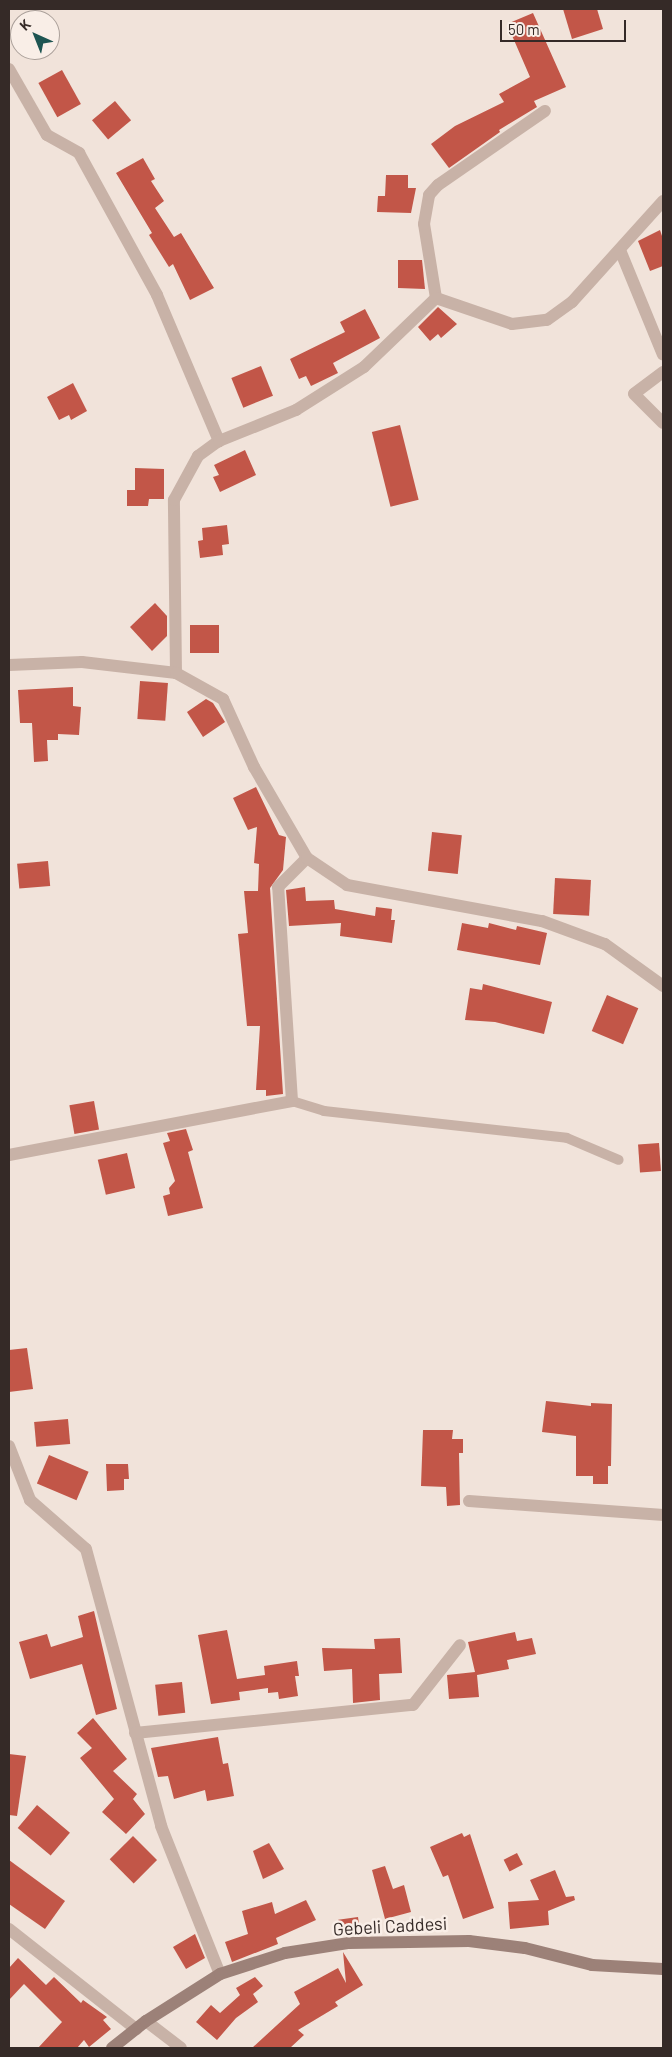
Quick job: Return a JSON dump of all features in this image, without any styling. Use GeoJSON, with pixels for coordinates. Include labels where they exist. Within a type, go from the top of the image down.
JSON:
{"type":"FeatureCollection","features":[{"type":"Feature","properties":{"kind":"main road","name":"Gebeli Caddesi"},"geometry":{"type":"LineString","coordinates":[[112,2048],[146,2021],[220,1974],[285,1953],[349,1943],[469,1941],[525,1948],[592,1965],[663,1969]]}},
{"type":"Feature","properties":{"kind":"street"},"geometry":{"type":"LineString","coordinates":[[9,69],[47,135],[78,153],[156,295],[219,441]]}},
{"type":"Feature","properties":{"kind":"street"},"geometry":{"type":"LineString","coordinates":[[436,298],[424,224],[429,196],[438,185],[545,111]]}},
{"type":"Feature","properties":{"kind":"street"},"geometry":{"type":"LineString","coordinates":[[436,298],[512,324],[547,320],[572,302],[663,201]]}},
{"type":"Feature","properties":{"kind":"street"},"geometry":{"type":"LineString","coordinates":[[620,250],[663,355]]}},
{"type":"Feature","properties":{"kind":"street"},"geometry":{"type":"LineString","coordinates":[[176,673],[174,500],[198,456],[219,441],[296,410],[364,367],[436,298]]}},
{"type":"Feature","properties":{"kind":"street"},"geometry":{"type":"LineString","coordinates":[[663,372],[634,394],[663,423]]}},
{"type":"Feature","properties":{"kind":"street"},"geometry":{"type":"LineString","coordinates":[[9,665],[82,662],[176,673],[223,700],[254,767],[308,858],[347,885],[542,921],[604,944],[663,986]]}},
{"type":"Feature","properties":{"kind":"street"},"geometry":{"type":"LineString","coordinates":[[9,1155],[292,1101],[278,887],[308,858]]}},
{"type":"Feature","properties":{"kind":"street"},"geometry":{"type":"LineString","coordinates":[[9,1446],[30,1500],[86,1549],[161,1826],[220,1974]]}},
{"type":"Feature","properties":{"kind":"street"},"geometry":{"type":"LineString","coordinates":[[469,1502],[663,1516]]}},
{"type":"Feature","properties":{"kind":"street"},"geometry":{"type":"LineString","coordinates":[[135,1733],[413,1705],[460,1645]]}},
{"type":"Feature","properties":{"kind":"street"},"geometry":{"type":"LineString","coordinates":[[9,1929],[136,2029]]}},
{"type":"Feature","properties":{"kind":"street"},"geometry":{"type":"LineString","coordinates":[[146,2021],[181,2048]]}},
{"type":"Feature","properties":{"kind":"lane"},"geometry":{"type":"LineString","coordinates":[[292,1101],[324,1111],[567,1138],[619,1160]]}},
{"type":"Feature","properties":{"kind":"building"},"geometry":{"type":"Polygon","coordinates":[[[563,9],[597,9],[603,29],[572,39],[563,9]]]}},
{"type":"Feature","properties":{"kind":"building"},"geometry":{"type":"Polygon","coordinates":[[[533,13],[566,87],[534,101],[537,107],[499,130],[500,132],[449,168],[431,144],[455,126],[504,102],[499,94],[530,77],[507,24],[533,13]]]}},
{"type":"Feature","properties":{"kind":"building"},"geometry":{"type":"Polygon","coordinates":[[[62,70],[81,104],[57,117],[38,83],[62,70]]]}},
{"type":"Feature","properties":{"kind":"building"},"geometry":{"type":"Polygon","coordinates":[[[115,101],[131,120],[108,139],[92,120],[115,101]]]}},
{"type":"Feature","properties":{"kind":"building"},"geometry":{"type":"Polygon","coordinates":[[[143,158],[155,179],[151,181],[164,201],[155,208],[174,237],[181,233],[214,288],[190,300],[173,264],[169,267],[149,235],[152,233],[116,173],[143,158]]]}},
{"type":"Feature","properties":{"kind":"building"},"geometry":{"type":"Polygon","coordinates":[[[386,175],[408,175],[408,188],[416,188],[411,213],[377,212],[378,196],[385,196],[386,175]]]}},
{"type":"Feature","properties":{"kind":"building"},"geometry":{"type":"Polygon","coordinates":[[[660,230],[663,239],[663,266],[650,271],[638,241],[660,230]]]}},
{"type":"Feature","properties":{"kind":"building"},"geometry":{"type":"Polygon","coordinates":[[[398,260],[422,260],[425,289],[398,288],[398,260]]]}},
{"type":"Feature","properties":{"kind":"building"},"geometry":{"type":"Polygon","coordinates":[[[438,307],[457,324],[441,338],[438,334],[430,341],[418,327],[438,307]]]}},
{"type":"Feature","properties":{"kind":"building"},"geometry":{"type":"Polygon","coordinates":[[[365,309],[380,338],[333,363],[338,373],[311,386],[306,376],[299,379],[290,359],[345,332],[340,322],[365,309]]]}},
{"type":"Feature","properties":{"kind":"building"},"geometry":{"type":"Polygon","coordinates":[[[261,366],[273,396],[243,408],[231,378],[261,366]]]}},
{"type":"Feature","properties":{"kind":"building"},"geometry":{"type":"Polygon","coordinates":[[[73,383],[87,411],[71,420],[69,415],[59,420],[47,397],[73,383]]]}},
{"type":"Feature","properties":{"kind":"building"},"geometry":{"type":"Polygon","coordinates":[[[400,425],[419,500],[390,507],[372,432],[400,425]]]}},
{"type":"Feature","properties":{"kind":"building"},"geometry":{"type":"Polygon","coordinates":[[[245,450],[256,475],[220,492],[213,477],[219,475],[214,465],[245,450]]]}},
{"type":"Feature","properties":{"kind":"building"},"geometry":{"type":"Polygon","coordinates":[[[135,468],[164,469],[164,499],[149,499],[148,506],[127,506],[127,490],[135,490],[135,468]]]}},
{"type":"Feature","properties":{"kind":"building"},"geometry":{"type":"Polygon","coordinates":[[[227,525],[229,544],[222,545],[223,555],[200,558],[198,541],[203,540],[202,528],[227,525]]]}},
{"type":"Feature","properties":{"kind":"building"},"geometry":{"type":"Polygon","coordinates":[[[155,603],[167,616],[167,636],[152,651],[130,627],[155,603]]]}},
{"type":"Feature","properties":{"kind":"building"},"geometry":{"type":"Polygon","coordinates":[[[190,625],[219,625],[219,653],[190,653],[190,625]]]}},
{"type":"Feature","properties":{"kind":"building"},"geometry":{"type":"Polygon","coordinates":[[[140,681],[168,683],[165,721],[137,719],[140,681]]]}},
{"type":"Feature","properties":{"kind":"building"},"geometry":{"type":"Polygon","coordinates":[[[73,687],[73,706],[81,707],[79,735],[58,734],[58,740],[47,740],[48,761],[34,762],[32,723],[20,723],[18,690],[73,687]]]}},
{"type":"Feature","properties":{"kind":"building"},"geometry":{"type":"Polygon","coordinates":[[[206,699],[213,703],[225,722],[203,737],[187,712],[206,699]]]}},
{"type":"Feature","properties":{"kind":"building"},"geometry":{"type":"Polygon","coordinates":[[[256,787],[279,835],[286,837],[283,870],[270,888],[283,1094],[266,1096],[266,1090],[256,1090],[260,1026],[247,1026],[238,934],[248,933],[244,891],[258,891],[259,864],[254,863],[257,827],[248,830],[233,798],[256,787]]]}},
{"type":"Feature","properties":{"kind":"building"},"geometry":{"type":"Polygon","coordinates":[[[432,832],[462,835],[458,874],[428,871],[432,832]]]}},
{"type":"Feature","properties":{"kind":"building"},"geometry":{"type":"Polygon","coordinates":[[[48,861],[50,886],[19,889],[17,864],[48,861]]]}},
{"type":"Feature","properties":{"kind":"building"},"geometry":{"type":"Polygon","coordinates":[[[555,878],[591,880],[589,916],[553,914],[555,878]]]}},
{"type":"Feature","properties":{"kind":"building"},"geometry":{"type":"Polygon","coordinates":[[[305,887],[306,901],[334,900],[335,909],[375,916],[376,907],[392,909],[391,920],[395,920],[392,943],[340,936],[341,923],[289,926],[286,890],[305,887]]]}},
{"type":"Feature","properties":{"kind":"building"},"geometry":{"type":"Polygon","coordinates":[[[462,923],[488,928],[489,923],[516,930],[517,926],[547,933],[540,965],[457,950],[462,923]]]}},
{"type":"Feature","properties":{"kind":"building"},"geometry":{"type":"Polygon","coordinates":[[[483,984],[552,1002],[544,1034],[495,1022],[465,1020],[470,988],[482,990],[483,984]]]}},
{"type":"Feature","properties":{"kind":"building"},"geometry":{"type":"Polygon","coordinates":[[[607,995],[638,1008],[623,1044],[592,1031],[607,995]]]}},
{"type":"Feature","properties":{"kind":"building"},"geometry":{"type":"Polygon","coordinates":[[[94,1101],[99,1130],[74,1134],[69,1105],[94,1101]]]}},
{"type":"Feature","properties":{"kind":"building"},"geometry":{"type":"Polygon","coordinates":[[[186,1129],[193,1150],[188,1152],[203,1208],[168,1216],[163,1196],[170,1194],[169,1188],[175,1181],[163,1143],[170,1141],[167,1133],[186,1129]]]}},
{"type":"Feature","properties":{"kind":"building"},"geometry":{"type":"Polygon","coordinates":[[[659,1143],[661,1171],[640,1172],[638,1144],[659,1143]]]}},
{"type":"Feature","properties":{"kind":"building"},"geometry":{"type":"Polygon","coordinates":[[[127,1153],[135,1188],[106,1195],[98,1160],[127,1153]]]}},
{"type":"Feature","properties":{"kind":"building"},"geometry":{"type":"Polygon","coordinates":[[[27,1348],[33,1389],[9,1392],[9,1350],[27,1348]]]}},
{"type":"Feature","properties":{"kind":"building"},"geometry":{"type":"Polygon","coordinates":[[[546,1401],[591,1406],[591,1403],[612,1404],[611,1466],[608,1466],[608,1484],[593,1484],[593,1476],[576,1476],[576,1436],[542,1432],[546,1401]]]}},
{"type":"Feature","properties":{"kind":"building"},"geometry":{"type":"Polygon","coordinates":[[[68,1419],[70,1444],[36,1447],[34,1422],[68,1419]]]}},
{"type":"Feature","properties":{"kind":"building"},"geometry":{"type":"Polygon","coordinates":[[[423,1430],[453,1430],[452,1439],[463,1439],[463,1453],[459,1453],[460,1505],[447,1506],[446,1487],[421,1486],[423,1430]]]}},
{"type":"Feature","properties":{"kind":"building"},"geometry":{"type":"Polygon","coordinates":[[[49,1455],[89,1472],[76,1500],[37,1484],[49,1455]]]}},
{"type":"Feature","properties":{"kind":"building"},"geometry":{"type":"Polygon","coordinates":[[[106,1464],[128,1464],[129,1479],[124,1479],[124,1490],[107,1491],[106,1464]]]}},
{"type":"Feature","properties":{"kind":"building"},"geometry":{"type":"Polygon","coordinates":[[[94,1611],[117,1709],[96,1715],[82,1664],[30,1679],[19,1642],[47,1634],[51,1647],[83,1637],[78,1616],[94,1611]]]}},
{"type":"Feature","properties":{"kind":"building"},"geometry":{"type":"Polygon","coordinates":[[[227,1630],[237,1679],[265,1675],[264,1666],[297,1661],[299,1676],[295,1676],[298,1696],[279,1699],[278,1692],[268,1693],[268,1688],[239,1692],[240,1700],[211,1704],[198,1635],[227,1630]]]}},
{"type":"Feature","properties":{"kind":"building"},"geometry":{"type":"Polygon","coordinates":[[[515,1632],[517,1641],[532,1638],[536,1654],[507,1660],[509,1669],[477,1675],[479,1697],[449,1699],[447,1675],[475,1672],[468,1642],[515,1632]]]}},
{"type":"Feature","properties":{"kind":"building"},"geometry":{"type":"Polygon","coordinates":[[[400,1638],[402,1673],[379,1674],[380,1700],[353,1703],[352,1669],[324,1671],[322,1648],[375,1649],[374,1639],[400,1638]]]}},
{"type":"Feature","properties":{"kind":"building"},"geometry":{"type":"Polygon","coordinates":[[[182,1682],[185,1713],[158,1716],[155,1685],[182,1682]]]}},
{"type":"Feature","properties":{"kind":"building"},"geometry":{"type":"Polygon","coordinates":[[[93,1718],[127,1759],[113,1771],[137,1794],[133,1799],[145,1814],[126,1834],[102,1812],[114,1799],[80,1758],[92,1748],[77,1733],[93,1718]]]}},
{"type":"Feature","properties":{"kind":"building"},"geometry":{"type":"Polygon","coordinates":[[[218,1737],[223,1764],[228,1763],[234,1796],[207,1801],[205,1790],[174,1799],[168,1776],[158,1777],[151,1748],[218,1737]]]}},
{"type":"Feature","properties":{"kind":"building"},"geometry":{"type":"Polygon","coordinates":[[[9,1754],[26,1756],[17,1816],[9,1815],[9,1754]]]}},
{"type":"Feature","properties":{"kind":"building"},"geometry":{"type":"Polygon","coordinates":[[[37,1805],[70,1833],[51,1856],[18,1828],[37,1805]]]}},
{"type":"Feature","properties":{"kind":"building"},"geometry":{"type":"Polygon","coordinates":[[[462,1833],[464,1837],[470,1834],[494,1908],[463,1919],[448,1875],[443,1877],[430,1847],[462,1833]]]}},
{"type":"Feature","properties":{"kind":"building"},"geometry":{"type":"Polygon","coordinates":[[[133,1836],[157,1860],[134,1883],[110,1859],[133,1836]]]}},
{"type":"Feature","properties":{"kind":"building"},"geometry":{"type":"Polygon","coordinates":[[[269,1843],[284,1869],[263,1879],[253,1851],[269,1843]]]}},
{"type":"Feature","properties":{"kind":"building"},"geometry":{"type":"Polygon","coordinates":[[[517,1853],[523,1865],[510,1871],[504,1860],[517,1853]]]}},
{"type":"Feature","properties":{"kind":"building"},"geometry":{"type":"Polygon","coordinates":[[[9,1860],[65,1901],[45,1929],[9,1904],[9,1860]]]}},
{"type":"Feature","properties":{"kind":"building"},"geometry":{"type":"Polygon","coordinates":[[[385,1866],[393,1889],[404,1885],[411,1912],[385,1919],[372,1870],[385,1866]]]}},
{"type":"Feature","properties":{"kind":"building"},"geometry":{"type":"Polygon","coordinates":[[[555,1870],[566,1897],[574,1896],[575,1900],[548,1911],[549,1925],[510,1929],[508,1902],[539,1900],[530,1880],[555,1870]]]}},
{"type":"Feature","properties":{"kind":"building"},"geometry":{"type":"Polygon","coordinates":[[[306,1900],[316,1920],[276,1938],[278,1944],[232,1962],[225,1942],[248,1934],[242,1911],[272,1902],[275,1914],[306,1900]]]}},
{"type":"Feature","properties":{"kind":"building"},"geometry":{"type":"Polygon","coordinates":[[[358,1917],[360,1931],[340,1934],[338,1920],[358,1917]]]}},
{"type":"Feature","properties":{"kind":"building"},"geometry":{"type":"Polygon","coordinates":[[[195,1934],[205,1958],[186,1969],[173,1947],[195,1934]]]}},
{"type":"Feature","properties":{"kind":"building"},"geometry":{"type":"Polygon","coordinates":[[[343,1952],[363,1985],[335,2002],[338,2006],[298,2030],[304,2035],[290,2048],[252,2048],[300,2004],[294,1992],[338,1968],[346,1983],[343,1952]]]}},
{"type":"Feature","properties":{"kind":"building"},"geometry":{"type":"Polygon","coordinates":[[[18,1958],[46,1985],[54,1977],[81,2003],[83,2000],[107,2017],[103,2020],[111,2029],[89,2047],[84,2040],[77,2048],[38,2048],[62,2022],[24,1984],[9,2000],[9,1968],[18,1958]]]}},
{"type":"Feature","properties":{"kind":"building"},"geometry":{"type":"Polygon","coordinates":[[[255,1977],[263,1986],[253,1994],[258,2002],[236,2018],[217,2040],[196,2022],[211,2005],[220,2013],[240,1995],[236,1988],[255,1977]]]}}]}
